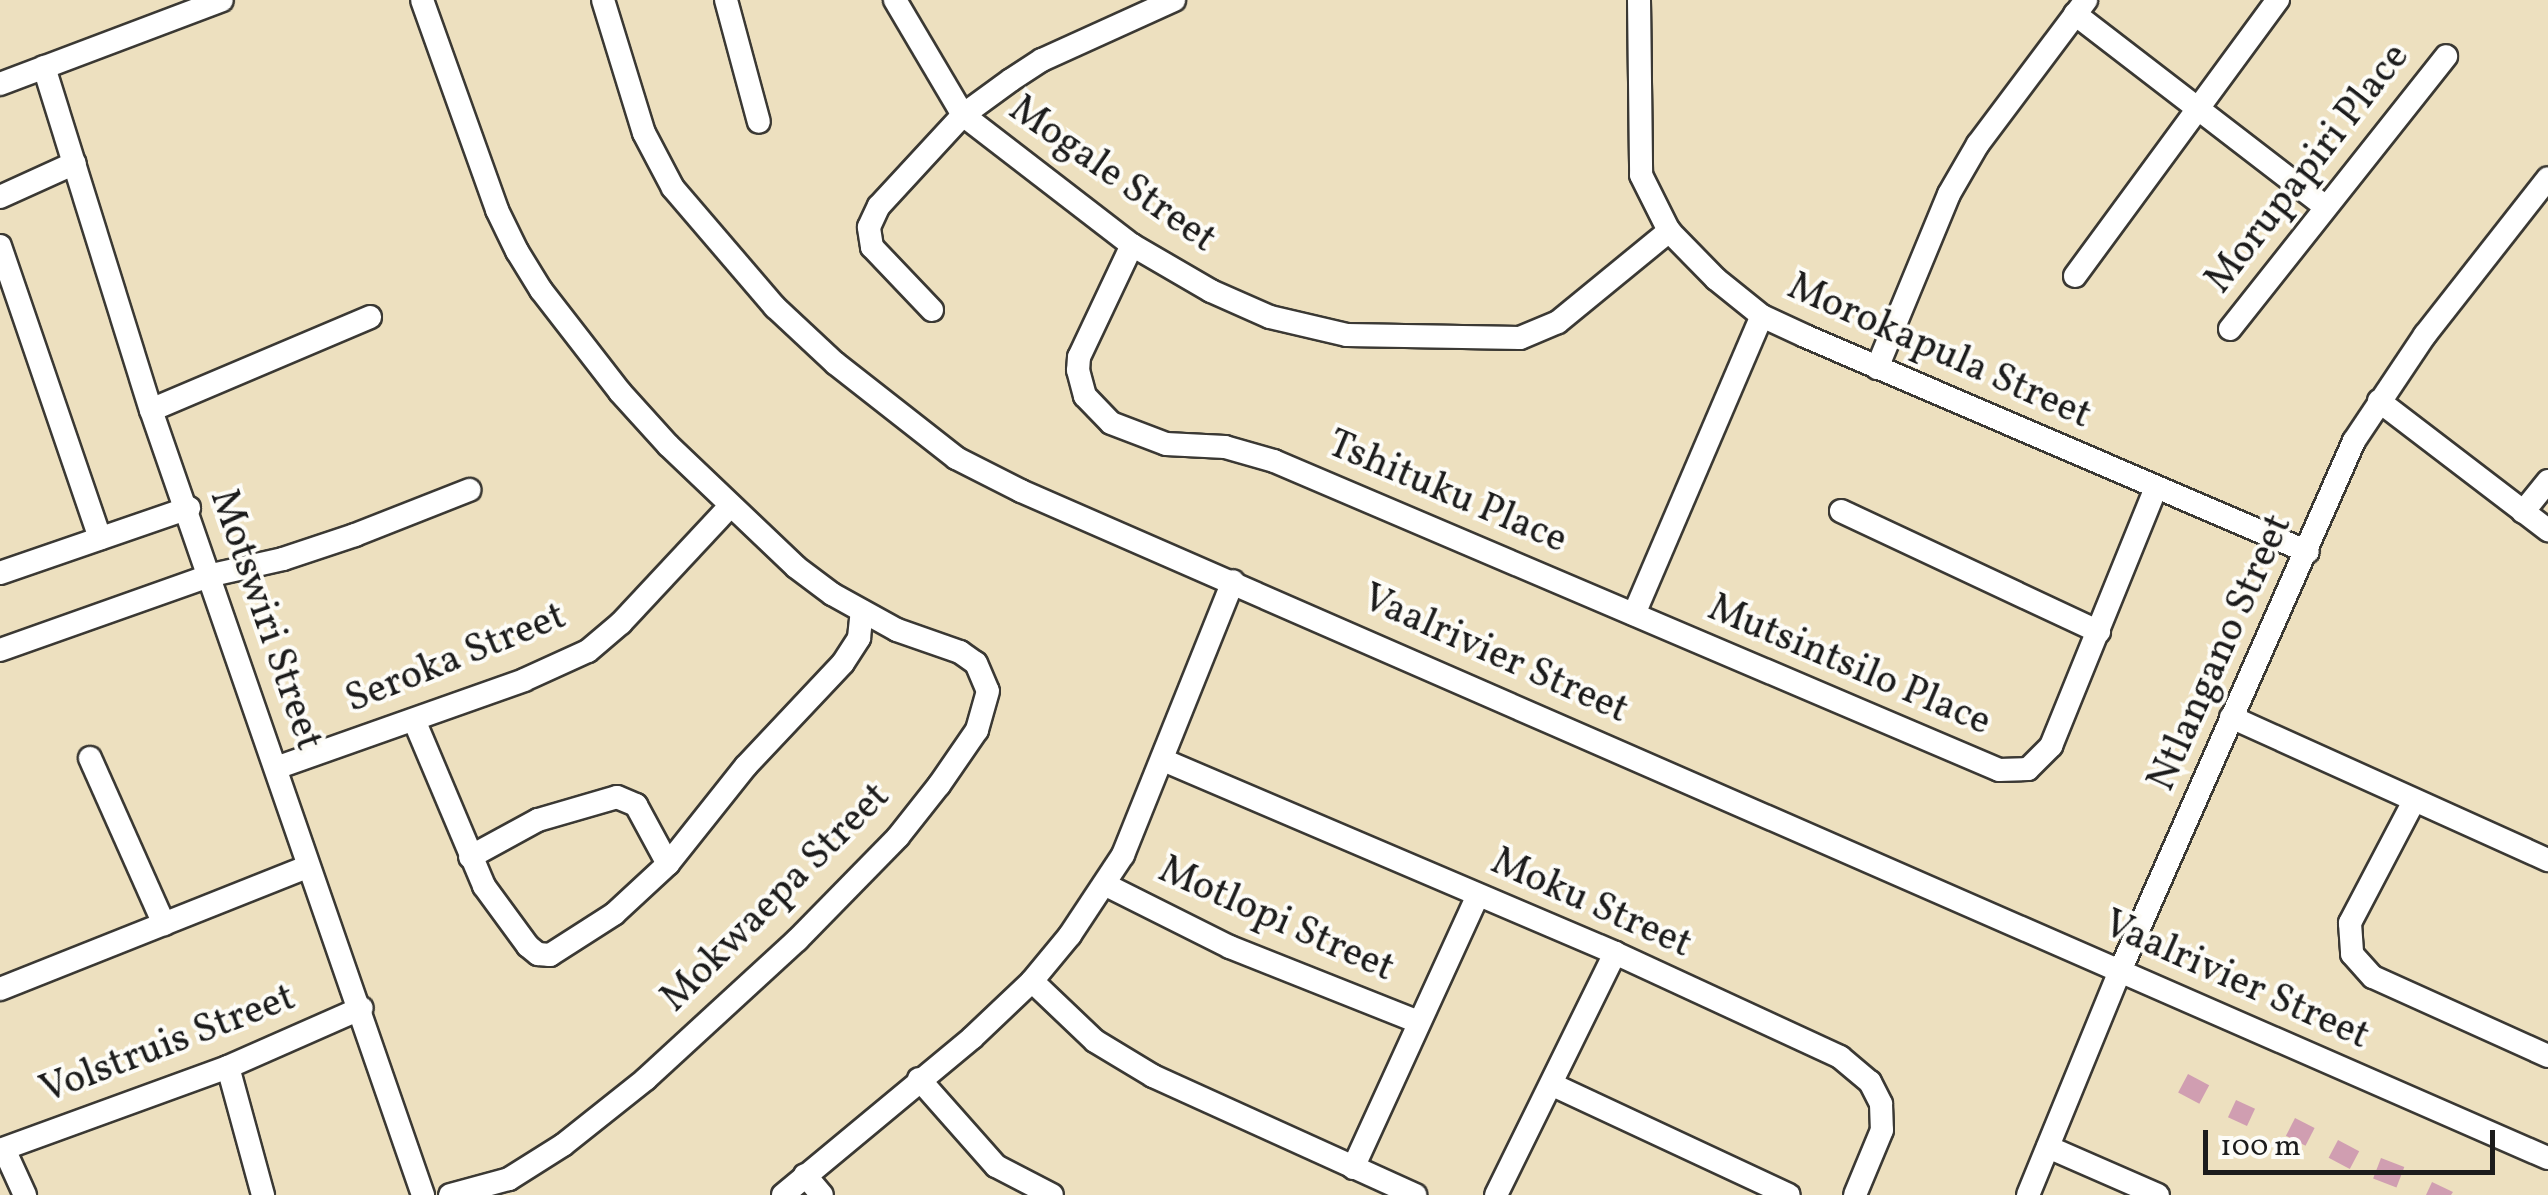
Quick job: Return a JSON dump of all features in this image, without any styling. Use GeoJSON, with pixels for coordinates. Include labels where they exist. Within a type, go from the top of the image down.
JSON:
{"type":"FeatureCollection","features":[{"type":"Feature","properties":{"kind":"street"},"geometry":{"type":"LineString","coordinates":[[0,84],[187,7],[222,0]]}},
{"type":"Feature","properties":{"kind":"street","name":"Mokwaepa Street"},"geometry":{"type":"LineString","coordinates":[[422,0],[497,210],[541,290],[610,380],[730,506],[796,567],[862,611],[960,652],[976,663],[985,678],[986,706],[978,730],[939,785],[846,893],[646,1079],[540,1161],[496,1184],[450,1195]]}},
{"type":"Feature","properties":{"kind":"street","name":"Vaalrivier Street"},"geometry":{"type":"LineString","coordinates":[[603,0],[644,133],[657,163],[696,219],[774,307],[926,438],[956,458],[2548,1158]]}},
{"type":"Feature","properties":{"kind":"street"},"geometry":{"type":"LineString","coordinates":[[726,0],[758,122]]}},
{"type":"Feature","properties":{"kind":"street","name":"Mogale Street"},"geometry":{"type":"LineString","coordinates":[[895,0],[963,114],[1132,246],[1211,292],[1270,317],[1347,335],[1520,338],[1558,322],[1670,231]]}},
{"type":"Feature","properties":{"kind":"street"},"geometry":{"type":"LineString","coordinates":[[932,310],[872,247],[869,226],[888,194],[963,114],[1042,60],[1174,0]]}},
{"type":"Feature","properties":{"kind":"street","name":"Morokapula Street"},"geometry":{"type":"LineString","coordinates":[[1639,0],[1641,175],[1670,231],[1716,279],[1762,316],[2155,490],[2308,552]]}},
{"type":"Feature","properties":{"kind":"street"},"geometry":{"type":"LineString","coordinates":[[2074,276],[2278,0]]}},
{"type":"Feature","properties":{"kind":"street"},"geometry":{"type":"LineString","coordinates":[[1877,368],[1949,194],[1978,144],[2080,7],[2196,108],[2324,206]]}},
{"type":"Feature","properties":{"kind":"street","name":"Morupapiri Place"},"geometry":{"type":"LineString","coordinates":[[2230,329],[2446,56]]}},
{"type":"Feature","properties":{"kind":"street","name":"Motswiri Street"},"geometry":{"type":"LineString","coordinates":[[44,67],[151,410],[212,575],[307,867],[362,1008],[423,1195]]}},
{"type":"Feature","properties":{"kind":"street"},"geometry":{"type":"LineString","coordinates":[[0,197],[75,163]]}},
{"type":"Feature","properties":{"kind":"street","name":"Ntlangano Street"},"geometry":{"type":"LineString","coordinates":[[2028,1195],[2120,970],[2354,442],[2379,401],[2548,178]]}},
{"type":"Feature","properties":{"kind":"street"},"geometry":{"type":"LineString","coordinates":[[0,246],[100,538]]}},
{"type":"Feature","properties":{"kind":"street","name":"Tshituku Place"},"geometry":{"type":"LineString","coordinates":[[1132,246],[1079,358],[1080,384],[1100,416],[1166,444],[1225,447],[1274,461],[1634,614]]}},
{"type":"Feature","properties":{"kind":"street"},"geometry":{"type":"LineString","coordinates":[[1634,614],[1762,316]]}},
{"type":"Feature","properties":{"kind":"street"},"geometry":{"type":"LineString","coordinates":[[151,410],[370,318]]}},
{"type":"Feature","properties":{"kind":"street"},"geometry":{"type":"LineString","coordinates":[[2379,401],[2548,530]]}},
{"type":"Feature","properties":{"kind":"street"},"geometry":{"type":"LineString","coordinates":[[2523,512],[2548,480]]}},
{"type":"Feature","properties":{"kind":"street"},"geometry":{"type":"LineString","coordinates":[[0,650],[212,575],[301,553],[469,490]]}},
{"type":"Feature","properties":{"kind":"street","name":"Mutsintsilo Place"},"geometry":{"type":"LineString","coordinates":[[1634,614],[1980,764],[2013,771],[2039,762],[2051,746],[2155,490]]}},
{"type":"Feature","properties":{"kind":"street","name":"Seroka Street"},"geometry":{"type":"LineString","coordinates":[[276,768],[414,720],[588,651],[621,623],[730,506]]}},
{"type":"Feature","properties":{"kind":"street"},"geometry":{"type":"LineString","coordinates":[[0,573],[188,508]]}},
{"type":"Feature","properties":{"kind":"street"},"geometry":{"type":"LineString","coordinates":[[1841,511],[2100,632]]}},
{"type":"Feature","properties":{"kind":"street"},"geometry":{"type":"LineString","coordinates":[[783,1195],[972,1038],[1032,981],[1106,885],[1163,760],[1233,581]]}},
{"type":"Feature","properties":{"kind":"street"},"geometry":{"type":"LineString","coordinates":[[414,720],[470,856],[503,916],[528,946],[544,956],[614,914],[668,864],[746,766],[843,663],[859,638],[862,611]]}},
{"type":"Feature","properties":{"kind":"street"},"geometry":{"type":"LineString","coordinates":[[2231,717],[2548,860]]}},
{"type":"Feature","properties":{"kind":"street"},"geometry":{"type":"LineString","coordinates":[[90,758],[164,924]]}},
{"type":"Feature","properties":{"kind":"street","name":"Moku Street"},"geometry":{"type":"LineString","coordinates":[[1163,760],[1615,953],[1840,1058],[1870,1082],[1881,1104],[1882,1130],[1855,1195]]}},
{"type":"Feature","properties":{"kind":"street"},"geometry":{"type":"LineString","coordinates":[[470,856],[538,820],[617,797],[636,806],[668,864]]}},
{"type":"Feature","properties":{"kind":"street"},"geometry":{"type":"LineString","coordinates":[[2414,800],[2350,924],[2352,954],[2373,977],[2548,1056]]}},
{"type":"Feature","properties":{"kind":"street"},"geometry":{"type":"LineString","coordinates":[[0,989],[307,867]]}},
{"type":"Feature","properties":{"kind":"street","name":"Motlopi Street"},"geometry":{"type":"LineString","coordinates":[[1106,885],[1230,946],[1418,1022]]}},
{"type":"Feature","properties":{"kind":"street"},"geometry":{"type":"LineString","coordinates":[[1354,1168],[1478,895]]}},
{"type":"Feature","properties":{"kind":"street"},"geometry":{"type":"LineString","coordinates":[[1496,1195],[1615,953]]}},
{"type":"Feature","properties":{"kind":"street"},"geometry":{"type":"LineString","coordinates":[[1032,981],[1095,1040],[1153,1076],[1415,1195]]}},
{"type":"Feature","properties":{"kind":"street","name":"Volstruis Street"},"geometry":{"type":"LineString","coordinates":[[2,1150],[228,1067],[362,1008]]}},
{"type":"Feature","properties":{"kind":"street"},"geometry":{"type":"LineString","coordinates":[[228,1067],[263,1195]]}},
{"type":"Feature","properties":{"kind":"street"},"geometry":{"type":"LineString","coordinates":[[919,1079],[973,1146],[996,1166],[1052,1195]]}},
{"type":"Feature","properties":{"kind":"street"},"geometry":{"type":"LineString","coordinates":[[1553,1085],[1790,1195]]}},
{"type":"Feature","properties":{"kind":"street"},"geometry":{"type":"LineString","coordinates":[[2048,1147],[2158,1195]]}},
{"type":"Feature","properties":{"kind":"street"},"geometry":{"type":"LineString","coordinates":[[2,1150],[25,1195]]}},
{"type":"Feature","properties":{"kind":"street"},"geometry":{"type":"LineString","coordinates":[[806,1175],[822,1195]]}},
{"type":"Feature","properties":{"kind":"building"},"geometry":{"type":"Polygon","coordinates":[[[2188,1074],[2209,1085],[2199,1104],[2178,1093],[2188,1074]]]}},
{"type":"Feature","properties":{"kind":"building"},"geometry":{"type":"Polygon","coordinates":[[[2236,1100],[2255,1109],[2247,1126],[2228,1117],[2236,1100]]]}},
{"type":"Feature","properties":{"kind":"building"},"geometry":{"type":"Polygon","coordinates":[[[2295,1118],[2315,1128],[2306,1146],[2286,1136],[2295,1118]]]}},
{"type":"Feature","properties":{"kind":"building"},"geometry":{"type":"Polygon","coordinates":[[[2338,1140],[2359,1151],[2350,1169],[2329,1158],[2338,1140]]]}},
{"type":"Feature","properties":{"kind":"building"},"geometry":{"type":"Polygon","coordinates":[[[2381,1158],[2404,1167],[2396,1187],[2373,1179],[2381,1158]]]}},
{"type":"Feature","properties":{"kind":"building"},"geometry":{"type":"Polygon","coordinates":[[[2432,1182],[2453,1192],[2426,1195],[2432,1182]]]}}]}
